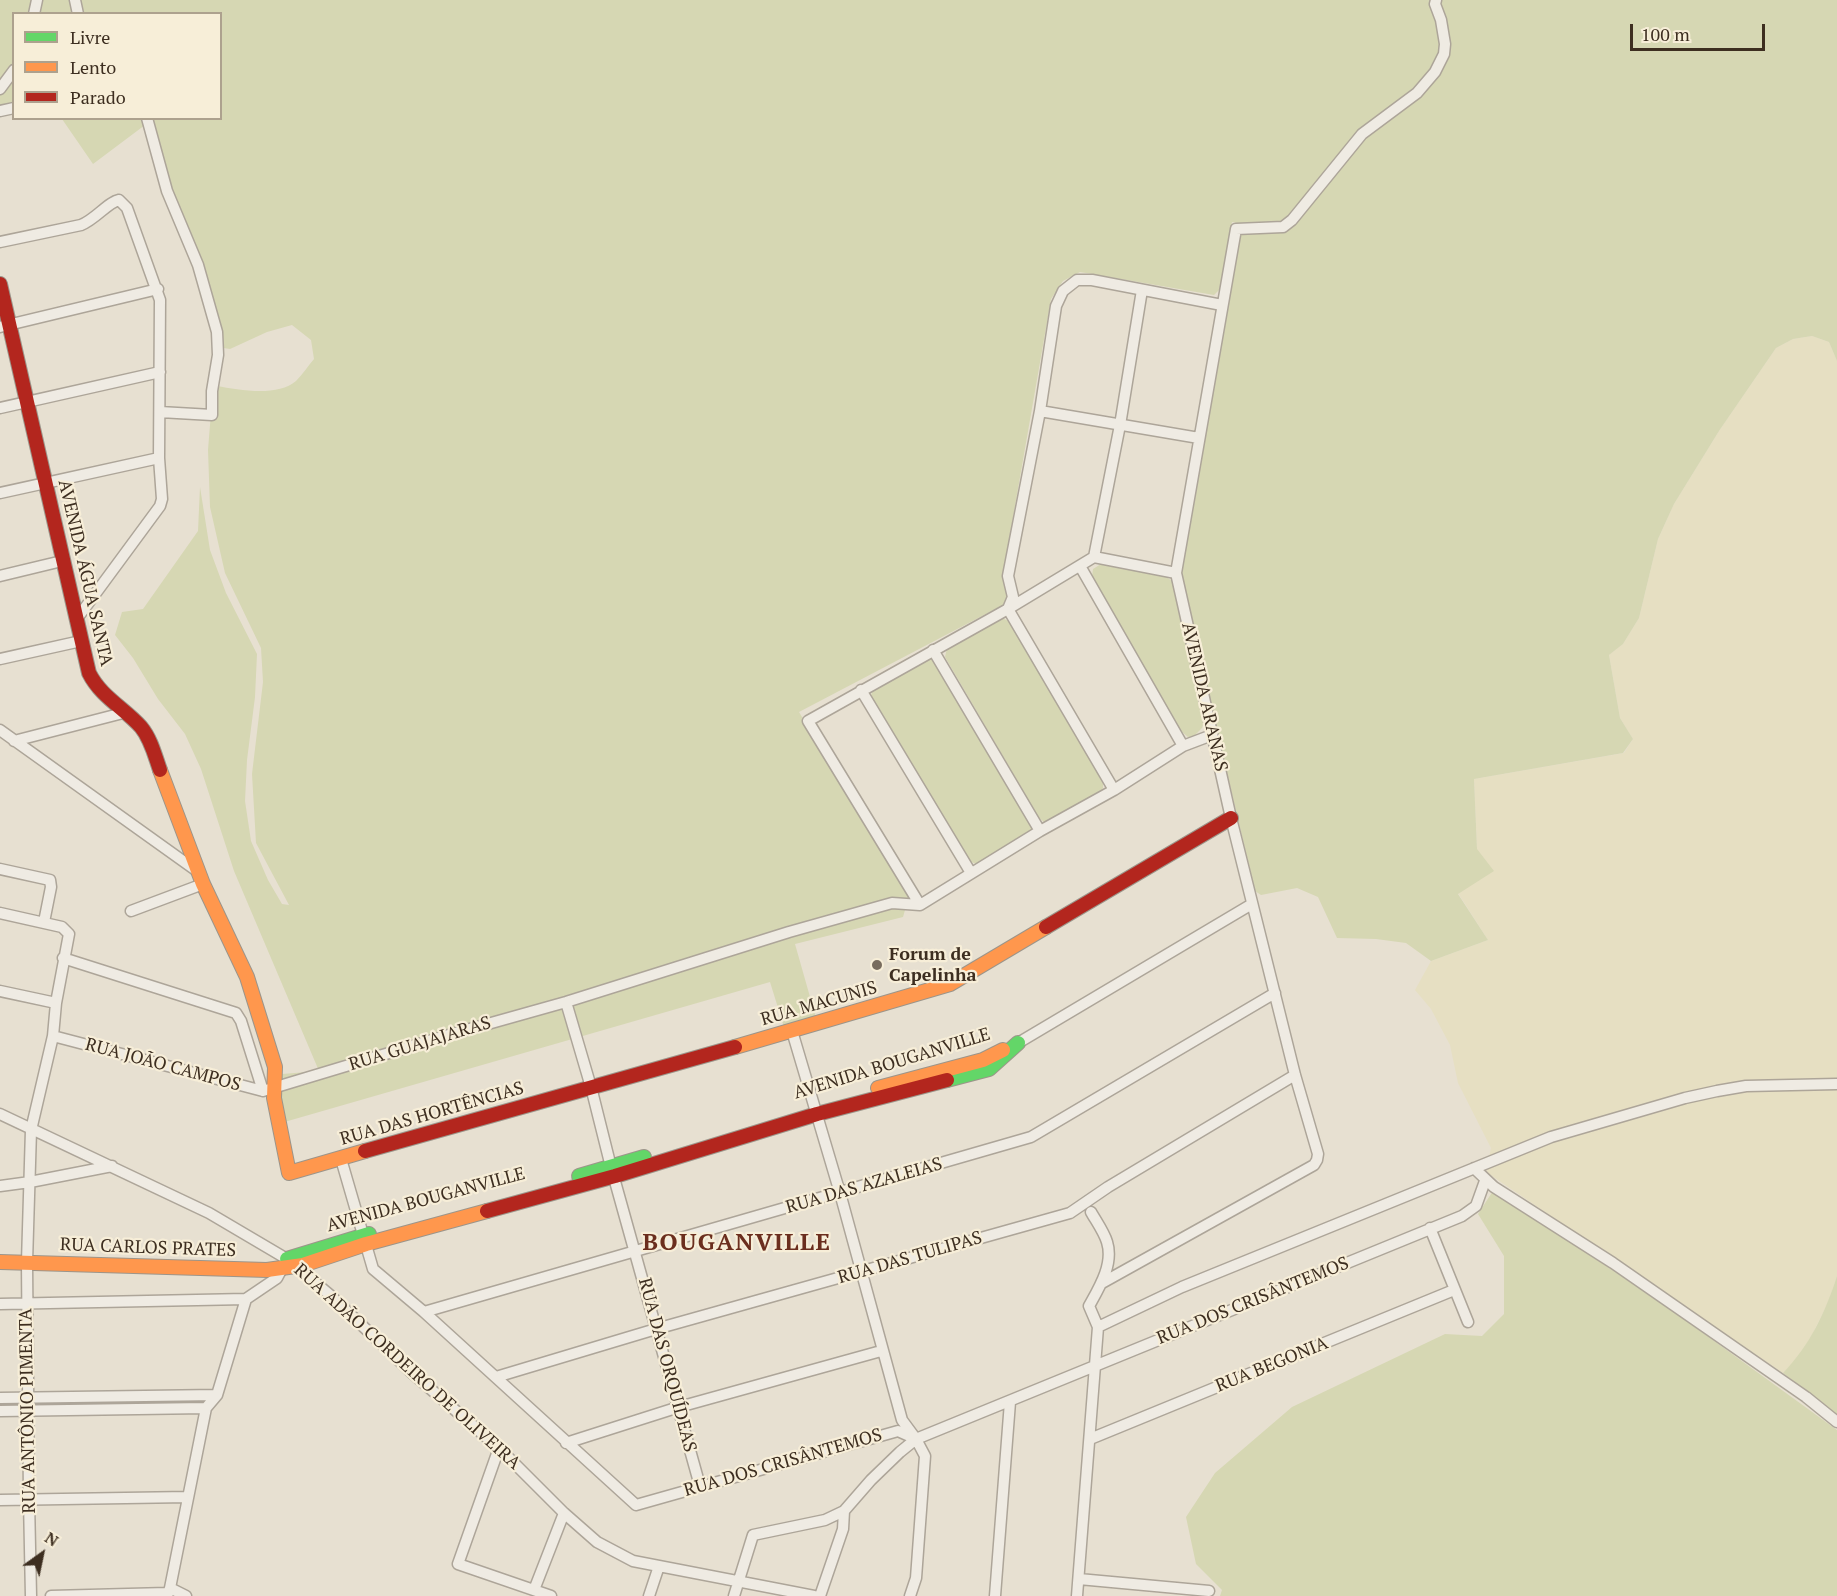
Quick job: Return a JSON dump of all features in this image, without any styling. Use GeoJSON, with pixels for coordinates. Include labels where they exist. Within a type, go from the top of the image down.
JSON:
{"type":"FeatureCollection","features":[{"type":"Feature","properties":{"kind":"street","name":"AVENIDA ARANAS"},"geometry":{"type":"LineString","coordinates":[[1102,1283],[1314,1165],[1317,1160],[1318,1154],[1295,1076],[1231,818],[1176,573],[1236,229],[1283,227],[1292,220],[1362,134],[1425,86],[1444,54],[1441,20],[1435,4],[1436,0]]}},
{"type":"Feature","properties":{"kind":"street"},"geometry":{"type":"LineString","coordinates":[[0,89],[12,73]]}},
{"type":"Feature","properties":{"kind":"street"},"geometry":{"type":"LineString","coordinates":[[148,120],[168,191],[198,265],[217,332],[218,344],[212,391],[212,415],[160,412]]}},
{"type":"Feature","properties":{"kind":"street"},"geometry":{"type":"LineString","coordinates":[[0,242],[81,225],[92,221],[114,201],[119,200],[127,208],[158,289],[161,310],[159,458],[162,499],[156,513],[76,620]]}},
{"type":"Feature","properties":{"kind":"street"},"geometry":{"type":"LineString","coordinates":[[1008,609],[1013,597],[1008,576],[1040,411],[1056,306],[1063,291],[1077,280],[1092,280],[1222,305]]}},
{"type":"Feature","properties":{"kind":"street","name":"AVENIDA ÁGUA SANTA"},"geometry":{"type":"LineString","coordinates":[[0,284],[5,325],[27,402],[91,679],[123,713],[141,727],[147,736],[202,884],[247,976],[275,1067],[268,1090],[287,1167]]}},
{"type":"Feature","properties":{"kind":"street"},"geometry":{"type":"LineString","coordinates":[[5,325],[158,289]]}},
{"type":"Feature","properties":{"kind":"street"},"geometry":{"type":"LineString","coordinates":[[1094,557],[1120,425],[1142,290]]}},
{"type":"Feature","properties":{"kind":"street"},"geometry":{"type":"LineString","coordinates":[[0,408],[160,372]]}},
{"type":"Feature","properties":{"kind":"street"},"geometry":{"type":"LineString","coordinates":[[1040,411],[1199,438]]}},
{"type":"Feature","properties":{"kind":"street"},"geometry":{"type":"LineString","coordinates":[[0,493],[159,458]]}},
{"type":"Feature","properties":{"kind":"street"},"geometry":{"type":"LineString","coordinates":[[1176,573],[1094,557],[1008,609],[808,721],[920,905],[1040,831],[1114,790],[1183,746],[1212,735]]}},
{"type":"Feature","properties":{"kind":"street"},"geometry":{"type":"LineString","coordinates":[[0,576],[62,561]]}},
{"type":"Feature","properties":{"kind":"street"},"geometry":{"type":"LineString","coordinates":[[1080,566],[1183,746]]}},
{"type":"Feature","properties":{"kind":"street"},"geometry":{"type":"LineString","coordinates":[[1008,609],[1114,790]]}},
{"type":"Feature","properties":{"kind":"street"},"geometry":{"type":"LineString","coordinates":[[0,659],[81,641]]}},
{"type":"Feature","properties":{"kind":"street"},"geometry":{"type":"LineString","coordinates":[[933,650],[1040,831]]}},
{"type":"Feature","properties":{"kind":"street"},"geometry":{"type":"LineString","coordinates":[[861,690],[971,873]]}},
{"type":"Feature","properties":{"kind":"street"},"geometry":{"type":"LineString","coordinates":[[14,741],[123,713]]}},
{"type":"Feature","properties":{"kind":"street"},"geometry":{"type":"LineString","coordinates":[[0,730],[197,871]]}},
{"type":"Feature","properties":{"kind":"street","name":"RUA MACUNIS"},"geometry":{"type":"LineString","coordinates":[[591,1087],[950,984],[1231,818]]}},
{"type":"Feature","properties":{"kind":"street"},"geometry":{"type":"LineString","coordinates":[[0,869],[50,880],[51,887],[44,922],[0,913]]}},
{"type":"Feature","properties":{"kind":"street"},"geometry":{"type":"LineString","coordinates":[[131,911],[202,884]]}},
{"type":"Feature","properties":{"kind":"street","name":"RUA GUAJAJARAS"},"geometry":{"type":"LineString","coordinates":[[268,1090],[891,903],[920,905]]}},
{"type":"Feature","properties":{"kind":"street"},"geometry":{"type":"LineString","coordinates":[[1018,1043],[1252,904]]}},
{"type":"Feature","properties":{"kind":"street","name":"RUA ANTÔNIO PIMENTA"},"geometry":{"type":"LineString","coordinates":[[31,1596],[28,1500],[27,1262],[32,1130],[53,1036],[63,958],[69,938],[69,934],[62,927],[44,922]]}},
{"type":"Feature","properties":{"kind":"street"},"geometry":{"type":"LineString","coordinates":[[63,958],[236,1013],[268,1090]]}},
{"type":"Feature","properties":{"kind":"street"},"geometry":{"type":"LineString","coordinates":[[0,991],[56,1003]]}},
{"type":"Feature","properties":{"kind":"street","name":"RUA DAS AZALEIAS"},"geometry":{"type":"LineString","coordinates":[[424,1312],[1031,1137],[1275,993]]}},
{"type":"Feature","properties":{"kind":"street","name":"RUA DAS ORQUÍDEAS"},"geometry":{"type":"LineString","coordinates":[[566,1002],[700,1486]]}},
{"type":"Feature","properties":{"kind":"street"},"geometry":{"type":"LineString","coordinates":[[792,1031],[840,1193],[881,1351],[902,1420],[925,1456],[916,1578],[910,1596]]}},
{"type":"Feature","properties":{"kind":"street","name":"RUA JOÃO CAMPOS"},"geometry":{"type":"LineString","coordinates":[[53,1036],[268,1090]]}},
{"type":"Feature","properties":{"kind":"street","name":"AVENIDA BOUGANVILLE"},"geometry":{"type":"LineString","coordinates":[[282,1266],[365,1240],[613,1172],[816,1110],[989,1069],[1018,1043]]}},
{"type":"Feature","properties":{"kind":"street","name":"RUA DAS TULIPAS"},"geometry":{"type":"LineString","coordinates":[[496,1377],[656,1329],[1070,1213],[1107,1187],[1295,1076]]}},
{"type":"Feature","properties":{"kind":"street"},"geometry":{"type":"LineString","coordinates":[[1098,1327],[1182,1287],[1551,1137],[1686,1098],[1746,1086],[1837,1084]]}},
{"type":"Feature","properties":{"kind":"street","name":"RUA DAS HORTÊNCIAS"},"geometry":{"type":"LineString","coordinates":[[287,1167],[289,1173],[591,1087]]}},
{"type":"Feature","properties":{"kind":"street","name":"RUA ADÃO CORDEIRO DE OLIVEIRA"},"geometry":{"type":"LineString","coordinates":[[0,1114],[209,1213],[282,1266],[330,1295],[412,1373],[499,1448],[564,1513],[597,1542],[633,1561],[814,1596]]}},
{"type":"Feature","properties":{"kind":"street","name":"RUA DOS CRISÂNTEMOS"},"geometry":{"type":"LineString","coordinates":[[341,1159],[374,1269],[636,1505],[898,1431],[916,1439],[1462,1216],[1476,1206],[1485,1181]]}},
{"type":"Feature","properties":{"kind":"street"},"geometry":{"type":"LineString","coordinates":[[0,1186],[112,1166]]}},
{"type":"Feature","properties":{"kind":"street"},"geometry":{"type":"LineString","coordinates":[[1474,1168],[1485,1181],[1622,1269],[1806,1397],[1837,1422]]}},
{"type":"Feature","properties":{"kind":"street"},"geometry":{"type":"LineString","coordinates":[[1077,1596],[1098,1327],[1089,1306],[1102,1283],[1109,1258],[1107,1242],[1091,1212]]}},
{"type":"Feature","properties":{"kind":"street"},"geometry":{"type":"LineString","coordinates":[[1430,1228],[1468,1322]]}},
{"type":"Feature","properties":{"kind":"street","name":"RUA CARLOS PRATES"},"geometry":{"type":"LineString","coordinates":[[0,1262],[282,1266]]}},
{"type":"Feature","properties":{"kind":"street"},"geometry":{"type":"LineString","coordinates":[[0,1304],[246,1299],[277,1278],[282,1266]]}},
{"type":"Feature","properties":{"kind":"street","name":"RUA BEGONIA"},"geometry":{"type":"LineString","coordinates":[[1090,1439],[1454,1290]]}},
{"type":"Feature","properties":{"kind":"street"},"geometry":{"type":"LineString","coordinates":[[168,1592],[206,1408],[217,1395],[246,1299]]}},
{"type":"Feature","properties":{"kind":"street"},"geometry":{"type":"LineString","coordinates":[[566,1443],[679,1407],[881,1351]]}},
{"type":"Feature","properties":{"kind":"street"},"geometry":{"type":"LineString","coordinates":[[0,1398],[217,1395]]}},
{"type":"Feature","properties":{"kind":"street"},"geometry":{"type":"LineString","coordinates":[[995,1596],[1010,1402]]}},
{"type":"Feature","properties":{"kind":"street"},"geometry":{"type":"LineString","coordinates":[[0,1411],[206,1408]]}},
{"type":"Feature","properties":{"kind":"street"},"geometry":{"type":"LineString","coordinates":[[734,1596],[753,1535],[825,1520],[844,1511],[885,1466],[916,1439]]}},
{"type":"Feature","properties":{"kind":"street"},"geometry":{"type":"LineString","coordinates":[[499,1448],[458,1564],[551,1596]]}},
{"type":"Feature","properties":{"kind":"street"},"geometry":{"type":"LineString","coordinates":[[0,1500],[188,1497]]}},
{"type":"Feature","properties":{"kind":"street"},"geometry":{"type":"LineString","coordinates":[[820,1596],[843,1529],[844,1511]]}},
{"type":"Feature","properties":{"kind":"street"},"geometry":{"type":"LineString","coordinates":[[534,1590],[564,1513]]}},
{"type":"Feature","properties":{"kind":"street"},"geometry":{"type":"LineString","coordinates":[[649,1596],[659,1566]]}},
{"type":"Feature","properties":{"kind":"street"},"geometry":{"type":"LineString","coordinates":[[1079,1579],[1193,1593],[1209,1591]]}},
{"type":"Feature","properties":{"kind":"street"},"geometry":{"type":"LineString","coordinates":[[51,1596],[168,1592],[186,1596]]}},
{"type":"Feature","properties":{"kind":"shaded area"},"geometry":{"type":"Polygon","coordinates":[[[1812,336],[1829,342],[1837,361],[1837,1276],[1828,1303],[1812,1335],[1799,1357],[1783,1373],[1486,1172],[1491,1148],[1458,1083],[1450,1045],[1431,1009],[1415,990],[1431,961],[1488,940],[1458,893],[1477,849],[1474,779],[1624,753],[1633,739],[1620,718],[1609,655],[1623,644],[1639,618],[1658,539],[1674,504],[1719,431],[1776,348],[1793,339],[1812,336]]]}},
{"type":"Feature","properties":{"kind":"green space"},"geometry":{"type":"Polygon","coordinates":[[[0,0],[1837,0],[1837,361],[1829,342],[1812,336],[1793,339],[1776,348],[1719,431],[1674,504],[1658,539],[1639,618],[1623,644],[1609,655],[1620,718],[1633,739],[1623,753],[1474,779],[1477,849],[1494,871],[1458,894],[1488,940],[1431,961],[1406,943],[1376,939],[1337,938],[1318,897],[1297,888],[1261,895],[1255,891],[1180,574],[1242,224],[1232,222],[1220,289],[1214,295],[1080,272],[1063,281],[1051,299],[1003,575],[1007,597],[1003,605],[799,712],[909,896],[903,917],[795,944],[816,1018],[784,1027],[770,982],[281,1123],[278,1097],[282,1074],[319,1071],[234,871],[201,769],[185,734],[158,699],[133,658],[115,635],[122,612],[143,609],[198,531],[200,487],[210,550],[226,593],[257,654],[245,801],[251,841],[268,880],[282,904],[289,905],[256,843],[252,774],[263,682],[261,648],[225,573],[210,507],[208,450],[212,400],[217,386],[269,391],[288,386],[296,381],[314,359],[311,340],[292,325],[267,332],[230,349],[217,347],[149,122],[93,164],[63,120],[222,120],[222,12],[12,12],[12,103],[0,106],[0,0]]]}},
{"type":"Feature","properties":{"kind":"green space"},"geometry":{"type":"Polygon","coordinates":[[[1101,564],[1165,576],[1172,581],[1204,722],[1202,728],[1193,737],[1188,737],[1181,731],[1094,581],[1093,569],[1101,564]]]}},
{"type":"Feature","properties":{"kind":"green space"},"geometry":{"type":"Polygon","coordinates":[[[1002,618],[1011,622],[1103,783],[1100,793],[1044,822],[1039,818],[945,657],[947,648],[1002,618]]]}},
{"type":"Feature","properties":{"kind":"green space"},"geometry":{"type":"Polygon","coordinates":[[[929,658],[934,660],[1032,828],[1031,831],[977,864],[968,861],[963,854],[871,696],[873,689],[929,658]]]}},
{"type":"Feature","properties":{"kind":"green space"},"geometry":{"type":"Polygon","coordinates":[[[1493,1191],[1659,1301],[1837,1430],[1837,1596],[1220,1596],[1222,1590],[1196,1564],[1186,1517],[1215,1473],[1292,1407],[1445,1334],[1482,1336],[1504,1314],[1504,1256],[1478,1214],[1493,1191]]]}},
{"type":"Feature","properties":{"kind":"green space"},"geometry":{"type":"Polygon","coordinates":[[[1837,1276],[1837,1415],[1783,1373],[1816,1328],[1837,1276]]]}},
{"type":"Feature","properties":{"kind":"traffic: fast"},"geometry":{"type":"LineString","coordinates":[[947,1080],[989,1069],[1018,1043]]}},
{"type":"Feature","properties":{"kind":"traffic: fast"},"geometry":{"type":"LineString","coordinates":[[579,1176],[644,1157]]}},
{"type":"Feature","properties":{"kind":"traffic: fast"},"geometry":{"type":"LineString","coordinates":[[287,1259],[369,1234]]}},
{"type":"Feature","properties":{"kind":"traffic: slow"},"geometry":{"type":"LineString","coordinates":[[160,770],[203,884],[247,977],[275,1067],[274,1098],[289,1173],[365,1151]]}},
{"type":"Feature","properties":{"kind":"traffic: slow"},"geometry":{"type":"LineString","coordinates":[[735,1047],[950,984],[1046,927]]}},
{"type":"Feature","properties":{"kind":"traffic: slow"},"geometry":{"type":"LineString","coordinates":[[878,1088],[983,1060],[1003,1050]]}},
{"type":"Feature","properties":{"kind":"traffic: slow"},"geometry":{"type":"LineString","coordinates":[[0,1262],[267,1270],[303,1265],[366,1244],[487,1211]]}},
{"type":"Feature","properties":{"kind":"traffic: jam"},"geometry":{"type":"LineString","coordinates":[[0,284],[89,673],[100,689],[141,727],[160,770]]}},
{"type":"Feature","properties":{"kind":"traffic: jam"},"geometry":{"type":"LineString","coordinates":[[1046,927],[1231,818]]}},
{"type":"Feature","properties":{"kind":"traffic: jam"},"geometry":{"type":"LineString","coordinates":[[365,1151],[735,1047]]}},
{"type":"Feature","properties":{"kind":"traffic: jam"},"geometry":{"type":"LineString","coordinates":[[487,1211],[615,1176],[817,1114],[947,1080]]}},
{"type":"Feature","properties":{"kind":"place","name":"Forum de Capelinha"},"geometry":{"type":"Point","coordinates":[877,965]}},
{"type":"Feature","properties":{"kind":"district","name":"BOUGANVILLE"},"geometry":{"type":"Point","coordinates":[737,1243]}}]}
